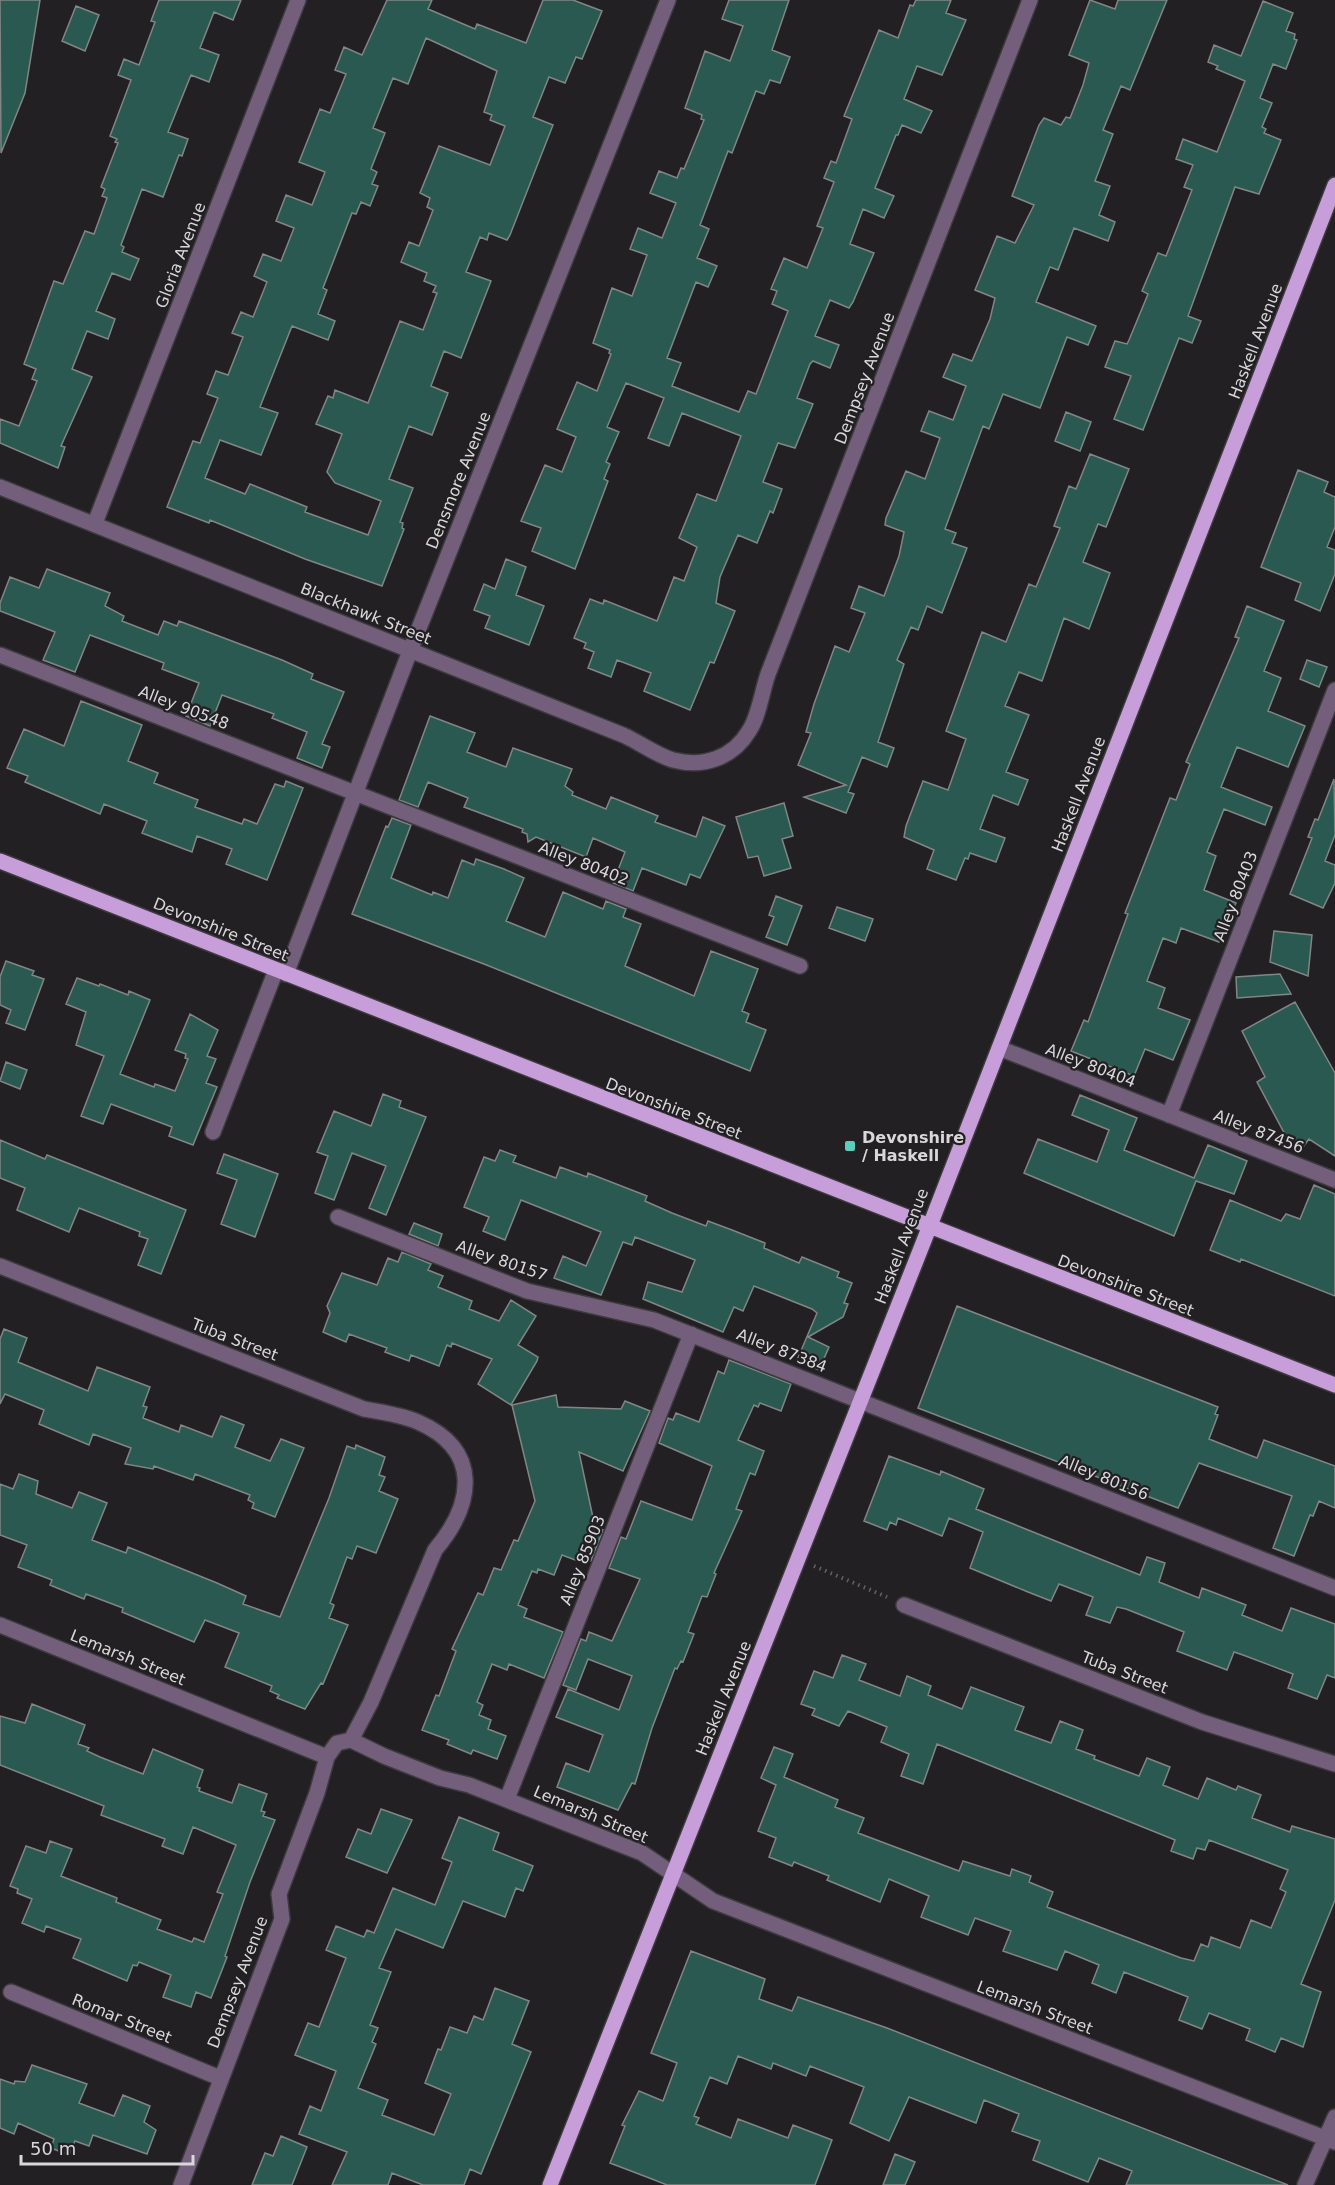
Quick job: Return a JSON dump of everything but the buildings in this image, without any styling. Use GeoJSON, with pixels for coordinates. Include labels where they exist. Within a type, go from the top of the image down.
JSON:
{"type":"FeatureCollection","features":[{"type":"Feature","properties":{"kind":"main road","name":"Haskell Avenue"},"geometry":{"type":"LineString","coordinates":[[550,2185],[929,1228],[1335,185]]}},
{"type":"Feature","properties":{"kind":"main road","name":"Devonshire Street"},"geometry":{"type":"LineString","coordinates":[[0,861],[929,1228],[1335,1385]]}},
{"type":"Feature","properties":{"kind":"street","name":"Gloria Avenue"},"geometry":{"type":"LineString","coordinates":[[94,523],[298,0]]}},
{"type":"Feature","properties":{"kind":"street","name":"Densmore Avenue"},"geometry":{"type":"LineString","coordinates":[[213,1132],[355,793],[668,0]]}},
{"type":"Feature","properties":{"kind":"street","name":"Dempsey Avenue"},"geometry":{"type":"LineString","coordinates":[[720,759],[738,747],[751,729],[771,665],[1030,0]]}},
{"type":"Feature","properties":{"kind":"street","name":"Blackhawk Street"},"geometry":{"type":"LineString","coordinates":[[0,487],[623,735],[671,759],[696,764],[720,759]]}},
{"type":"Feature","properties":{"kind":"street","name":"Alley 90548"},"geometry":{"type":"LineString","coordinates":[[0,655],[355,793]]}},
{"type":"Feature","properties":{"kind":"street","name":"Alley 80403"},"geometry":{"type":"LineString","coordinates":[[1169,1115],[1335,690]]}},
{"type":"Feature","properties":{"kind":"street","name":"Alley 80402"},"geometry":{"type":"LineString","coordinates":[[355,793],[800,966]]}},
{"type":"Feature","properties":{"kind":"street","name":"Alley 80404"},"geometry":{"type":"LineString","coordinates":[[999,1048],[1169,1115]]}},
{"type":"Feature","properties":{"kind":"street","name":"Alley 87456"},"geometry":{"type":"LineString","coordinates":[[1169,1115],[1335,1180]]}},
{"type":"Feature","properties":{"kind":"street","name":"Alley 80157"},"geometry":{"type":"LineString","coordinates":[[338,1217],[527,1291],[654,1320],[691,1334]]}},
{"type":"Feature","properties":{"kind":"street","name":"Tuba Street"},"geometry":{"type":"LineString","coordinates":[[0,1266],[364,1409],[418,1422],[435,1431],[453,1447],[462,1462],[467,1479],[464,1499],[453,1526],[435,1550],[375,1693],[351,1740]]}},
{"type":"Feature","properties":{"kind":"street","name":"Alley 87384"},"geometry":{"type":"LineString","coordinates":[[691,1334],[860,1400]]}},
{"type":"Feature","properties":{"kind":"street","name":"Alley 85903"},"geometry":{"type":"LineString","coordinates":[[507,1799],[691,1334]]}},
{"type":"Feature","properties":{"kind":"street","name":"Alley 80156"},"geometry":{"type":"LineString","coordinates":[[860,1400],[1335,1588]]}},
{"type":"Feature","properties":{"kind":"street","name":"Tuba Street"},"geometry":{"type":"LineString","coordinates":[[904,1605],[1202,1722],[1335,1764]]}},
{"type":"Feature","properties":{"kind":"street","name":"Lemarsh Street"},"geometry":{"type":"LineString","coordinates":[[0,1624],[327,1756]]}},
{"type":"Feature","properties":{"kind":"street","name":"Lemarsh Street"},"geometry":{"type":"LineString","coordinates":[[351,1740],[440,1778],[469,1785],[507,1799],[642,1853],[713,1901],[1331,2141]]}},
{"type":"Feature","properties":{"kind":"street"},"geometry":{"type":"LineString","coordinates":[[327,1756],[337,1743],[351,1740]]}},
{"type":"Feature","properties":{"kind":"street","name":"Dempsey Avenue"},"geometry":{"type":"LineString","coordinates":[[181,2185],[282,1918],[279,1894],[317,1793],[327,1756]]}},
{"type":"Feature","properties":{"kind":"street","name":"Romar Street"},"geometry":{"type":"LineString","coordinates":[[11,1992],[220,2078]]}},
{"type":"Feature","properties":{"kind":"street"},"geometry":{"type":"LineString","coordinates":[[1305,2185],[1331,2141],[1335,2117]]}},
{"type":"Feature","properties":{"kind":"path"},"geometry":{"type":"LineString","coordinates":[[798,1560],[904,1605]]}},
{"type":"Feature","properties":{"kind":"place","name":"Devonshire / Haskell"},"geometry":{"type":"Point","coordinates":[850,1146]}}]}
